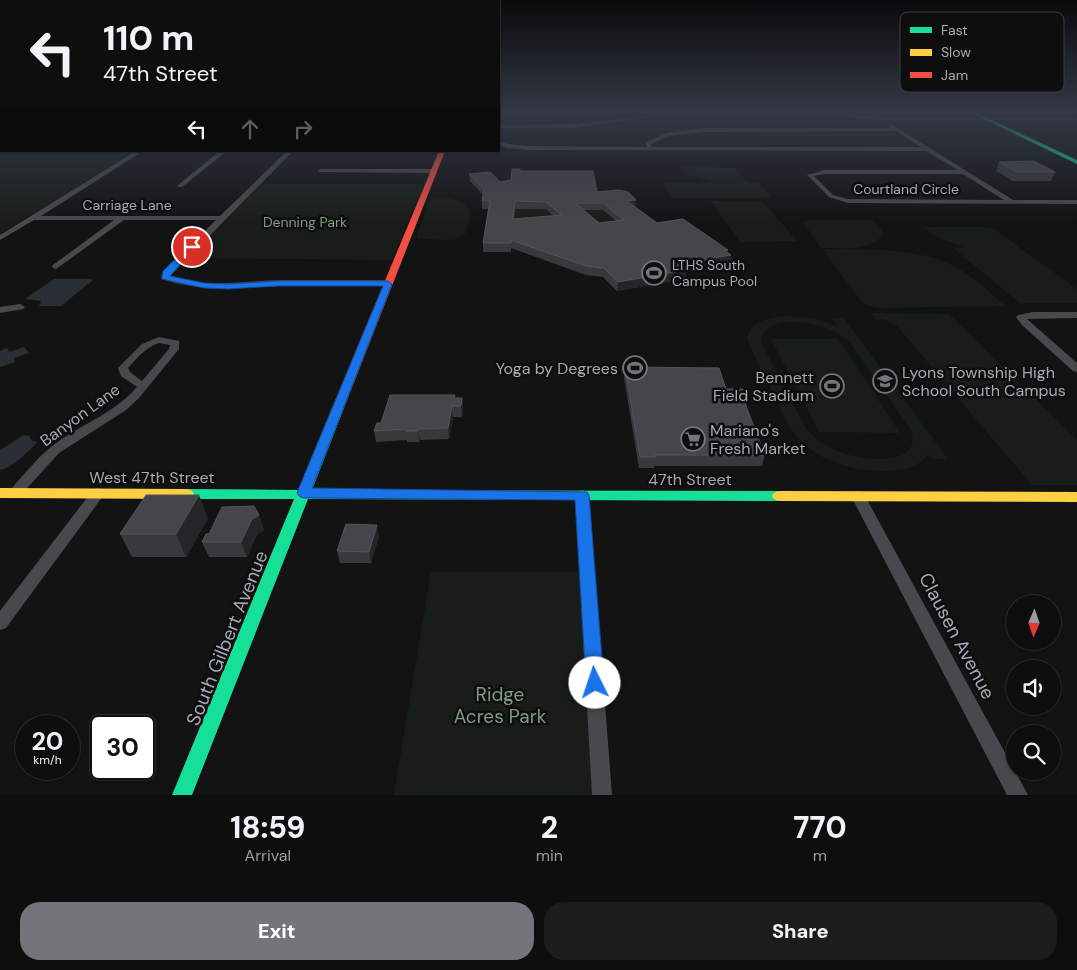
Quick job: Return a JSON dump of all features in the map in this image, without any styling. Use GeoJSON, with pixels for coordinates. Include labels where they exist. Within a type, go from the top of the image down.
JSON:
{"type":"FeatureCollection","features":[{"type":"Feature","properties":{"kind":"main road"},"geometry":{"type":"LineString","coordinates":[[1050,149],[1077,162]]}},
{"type":"Feature","properties":{"kind":"main road","name":"South Gilbert Avenue"},"geometry":{"type":"LineString","coordinates":[[182,795],[442,152]]}},
{"type":"Feature","properties":{"kind":"main road","name":"West 47th Street"},"geometry":{"type":"LineString","coordinates":[[0,493],[303,493]]}},
{"type":"Feature","properties":{"kind":"main road","name":"47th Street"},"geometry":{"type":"LineString","coordinates":[[303,493],[1077,497]]}},
{"type":"Feature","properties":{"kind":"street"},"geometry":{"type":"LineString","coordinates":[[926,149],[1013,202]]}},
{"type":"Feature","properties":{"kind":"street"},"geometry":{"type":"LineString","coordinates":[[0,238],[138,152]]}},
{"type":"Feature","properties":{"kind":"street"},"geometry":{"type":"LineString","coordinates":[[180,186],[223,152]]}},
{"type":"Feature","properties":{"kind":"street"},"geometry":{"type":"LineString","coordinates":[[289,152],[166,273],[165,277],[204,286],[277,283],[388,284]]}},
{"type":"Feature","properties":{"kind":"street"},"geometry":{"type":"LineString","coordinates":[[321,171],[434,171]]}},
{"type":"Feature","properties":{"kind":"street","name":"Courtland Circle"},"geometry":{"type":"LineString","coordinates":[[964,172],[825,172],[810,175],[831,196],[842,201],[1077,202]]}},
{"type":"Feature","properties":{"kind":"street","name":"Carriage Lane"},"geometry":{"type":"LineString","coordinates":[[32,218],[222,218]]}},
{"type":"Feature","properties":{"kind":"street"},"geometry":{"type":"LineString","coordinates":[[56,267],[122,218]]}},
{"type":"Feature","properties":{"kind":"street"},"geometry":{"type":"LineString","coordinates":[[0,310],[20,307]]}},
{"type":"Feature","properties":{"kind":"street"},"geometry":{"type":"LineString","coordinates":[[1077,315],[1033,315],[1021,317],[1024,324],[1077,369]]}},
{"type":"Feature","properties":{"kind":"street","name":"Banyon Lane"},"geometry":{"type":"LineString","coordinates":[[15,493],[55,450],[122,408],[143,386],[174,349],[175,343],[169,340],[146,344],[123,368],[125,374],[143,386]]}},
{"type":"Feature","properties":{"kind":"street"},"geometry":{"type":"LineString","coordinates":[[0,623],[98,493]]}},
{"type":"Feature","properties":{"kind":"street"},"geometry":{"type":"LineString","coordinates":[[582,495],[602,795]]}},
{"type":"Feature","properties":{"kind":"street","name":"Clausen Avenue"},"geometry":{"type":"LineString","coordinates":[[858,496],[1018,795]]}},
{"type":"Feature","properties":{"kind":"green space"},"geometry":{"type":"Polygon","coordinates":[[[0,152],[134,152],[0,234],[0,152]]]}},
{"type":"Feature","properties":{"kind":"green space"},"geometry":{"type":"Polygon","coordinates":[[[679,166],[736,168],[748,183],[760,183],[771,198],[671,198],[664,183],[713,182],[686,174],[679,166]]]}},
{"type":"Feature","properties":{"kind":"green space","name":"Denning Park"},"geometry":{"type":"Polygon","coordinates":[[[260,184],[424,184],[392,260],[187,258],[260,184]]]}},
{"type":"Feature","properties":{"kind":"green space"},"geometry":{"type":"Polygon","coordinates":[[[438,197],[457,200],[465,204],[470,212],[466,233],[453,240],[418,239],[416,237],[430,199],[438,197]]]}},
{"type":"Feature","properties":{"kind":"green space"},"geometry":{"type":"Polygon","coordinates":[[[711,201],[762,201],[797,241],[740,242],[711,201]]]}},
{"type":"Feature","properties":{"kind":"green space"},"geometry":{"type":"Polygon","coordinates":[[[509,209],[557,209],[575,235],[512,239],[509,209]]]}},
{"type":"Feature","properties":{"kind":"green space"},"geometry":{"type":"Polygon","coordinates":[[[575,210],[603,210],[624,228],[599,232],[575,210]]]}},
{"type":"Feature","properties":{"kind":"green space"},"geometry":{"type":"Polygon","coordinates":[[[808,220],[872,220],[882,230],[883,235],[863,247],[821,248],[803,222],[808,220]]]}},
{"type":"Feature","properties":{"kind":"green space"},"geometry":{"type":"Polygon","coordinates":[[[923,227],[982,227],[994,229],[1077,289],[1077,303],[1020,303],[953,248],[965,247],[939,238],[923,227]]]}},
{"type":"Feature","properties":{"kind":"green space"},"geometry":{"type":"Polygon","coordinates":[[[822,249],[893,251],[911,253],[945,262],[961,270],[1006,306],[876,308],[863,303],[822,249]]]}},
{"type":"Feature","properties":{"kind":"green space"},"geometry":{"type":"Polygon","coordinates":[[[871,313],[949,314],[1077,440],[1077,485],[1032,485],[897,326],[883,319],[876,320],[871,313]]]}},
{"type":"Feature","properties":{"kind":"green space"},"geometry":{"type":"Polygon","coordinates":[[[789,316],[815,319],[837,326],[832,318],[844,318],[948,459],[932,459],[928,454],[920,463],[909,468],[890,471],[860,469],[823,457],[803,443],[784,417],[747,338],[749,332],[758,323],[770,318],[789,316]],[[787,322],[774,325],[763,333],[761,342],[805,427],[816,439],[830,448],[849,455],[888,459],[908,451],[912,442],[911,430],[850,343],[832,331],[803,323],[787,322]]]}},
{"type":"Feature","properties":{"kind":"green space","name":"Bennett Field Stadium"},"geometry":{"type":"Polygon","coordinates":[[[771,339],[838,339],[900,433],[819,432],[771,339]]]}},
{"type":"Feature","properties":{"kind":"green space","name":"Ridge Acres Park"},"geometry":{"type":"Polygon","coordinates":[[[431,572],[581,572],[596,795],[394,795],[431,572]]]}},
{"type":"Feature","properties":{"kind":"shaded area"},"geometry":{"type":"Polygon","coordinates":[[[54,279],[93,280],[61,306],[39,306],[41,301],[25,299],[54,279]]]}},
{"type":"Feature","properties":{"kind":"shaded area"},"geometry":{"type":"Polygon","coordinates":[[[24,347],[29,353],[14,358],[15,362],[0,367],[0,351],[7,348],[9,352],[24,347]]]}},
{"type":"Feature","properties":{"kind":"shaded area"},"geometry":{"type":"Polygon","coordinates":[[[24,435],[37,442],[36,444],[15,463],[0,470],[0,450],[24,435]]]}},
{"type":"Feature","properties":{"kind":"building"},"geometry":{"type":"Polygon","coordinates":[[[1034,161],[1055,172],[1017,172],[999,162],[1034,161]]]}},
{"type":"Feature","properties":{"kind":"building"},"geometry":{"type":"Polygon","coordinates":[[[512,169],[520,169],[520,171],[593,171],[597,192],[619,190],[628,192],[636,200],[627,201],[657,223],[683,219],[728,250],[724,250],[731,255],[678,264],[686,270],[618,282],[604,268],[586,266],[511,240],[511,243],[483,243],[490,201],[482,201],[484,189],[469,174],[490,172],[500,182],[511,180],[512,169]],[[515,201],[513,219],[562,215],[546,202],[515,201]],[[575,203],[599,223],[624,220],[603,203],[575,203]]]}},
{"type":"Feature","properties":{"kind":"building","name":"Mariano's Fresh Market"},"geometry":{"type":"Polygon","coordinates":[[[625,367],[719,368],[726,389],[743,389],[748,401],[744,401],[765,455],[655,455],[655,457],[640,457],[625,367]]]}},
{"type":"Feature","properties":{"kind":"building"},"geometry":{"type":"Polygon","coordinates":[[[390,395],[455,395],[454,398],[462,398],[461,406],[452,406],[448,428],[418,429],[418,431],[406,431],[406,429],[374,431],[377,423],[381,423],[390,395]]]}},
{"type":"Feature","properties":{"kind":"building"},"geometry":{"type":"Polygon","coordinates":[[[146,495],[199,495],[176,534],[120,534],[146,495]]]}},
{"type":"Feature","properties":{"kind":"building"},"geometry":{"type":"Polygon","coordinates":[[[254,506],[259,515],[252,519],[241,542],[202,542],[206,534],[209,534],[222,507],[254,506]]]}},
{"type":"Feature","properties":{"kind":"building"},"geometry":{"type":"Polygon","coordinates":[[[346,524],[377,525],[369,552],[337,551],[346,524]]]}},
{"type":"Feature","properties":{"kind":"traffic: fast"},"geometry":{"type":"LineString","coordinates":[[1050,149],[1077,162]]}},
{"type":"Feature","properties":{"kind":"traffic: fast"},"geometry":{"type":"LineString","coordinates":[[182,795],[338,408]]}},
{"type":"Feature","properties":{"kind":"traffic: fast"},"geometry":{"type":"LineString","coordinates":[[187,494],[779,496]]}},
{"type":"Feature","properties":{"kind":"traffic: slow"},"geometry":{"type":"LineString","coordinates":[[0,493],[187,494]]}},
{"type":"Feature","properties":{"kind":"traffic: slow"},"geometry":{"type":"LineString","coordinates":[[779,496],[1077,497]]}},
{"type":"Feature","properties":{"kind":"traffic: jam"},"geometry":{"type":"LineString","coordinates":[[338,408],[442,152]]}},
{"type":"Feature","properties":{"kind":"place","name":"LTHS South Campus Pool"},"geometry":{"type":"Point","coordinates":[654,273]}},
{"type":"Feature","properties":{"kind":"place","name":"Yoga by Degrees"},"geometry":{"type":"Point","coordinates":[635,368]}},
{"type":"Feature","properties":{"kind":"place","name":"Lyons Township High School South Campus"},"geometry":{"type":"Point","coordinates":[885,381]}},
{"type":"Feature","properties":{"kind":"place","name":"Bennett Field Stadium"},"geometry":{"type":"Point","coordinates":[832,386]}},
{"type":"Feature","properties":{"kind":"place","name":"Mariano's Fresh Market"},"geometry":{"type":"Point","coordinates":[693,439]}},
{"type":"Feature","properties":{"kind":"route"},"geometry":{"type":"LineString","coordinates":[[192,247],[166,273],[165,277],[171,280],[204,286],[277,283],[388,284],[303,493],[582,495],[595,683]]}}]}
